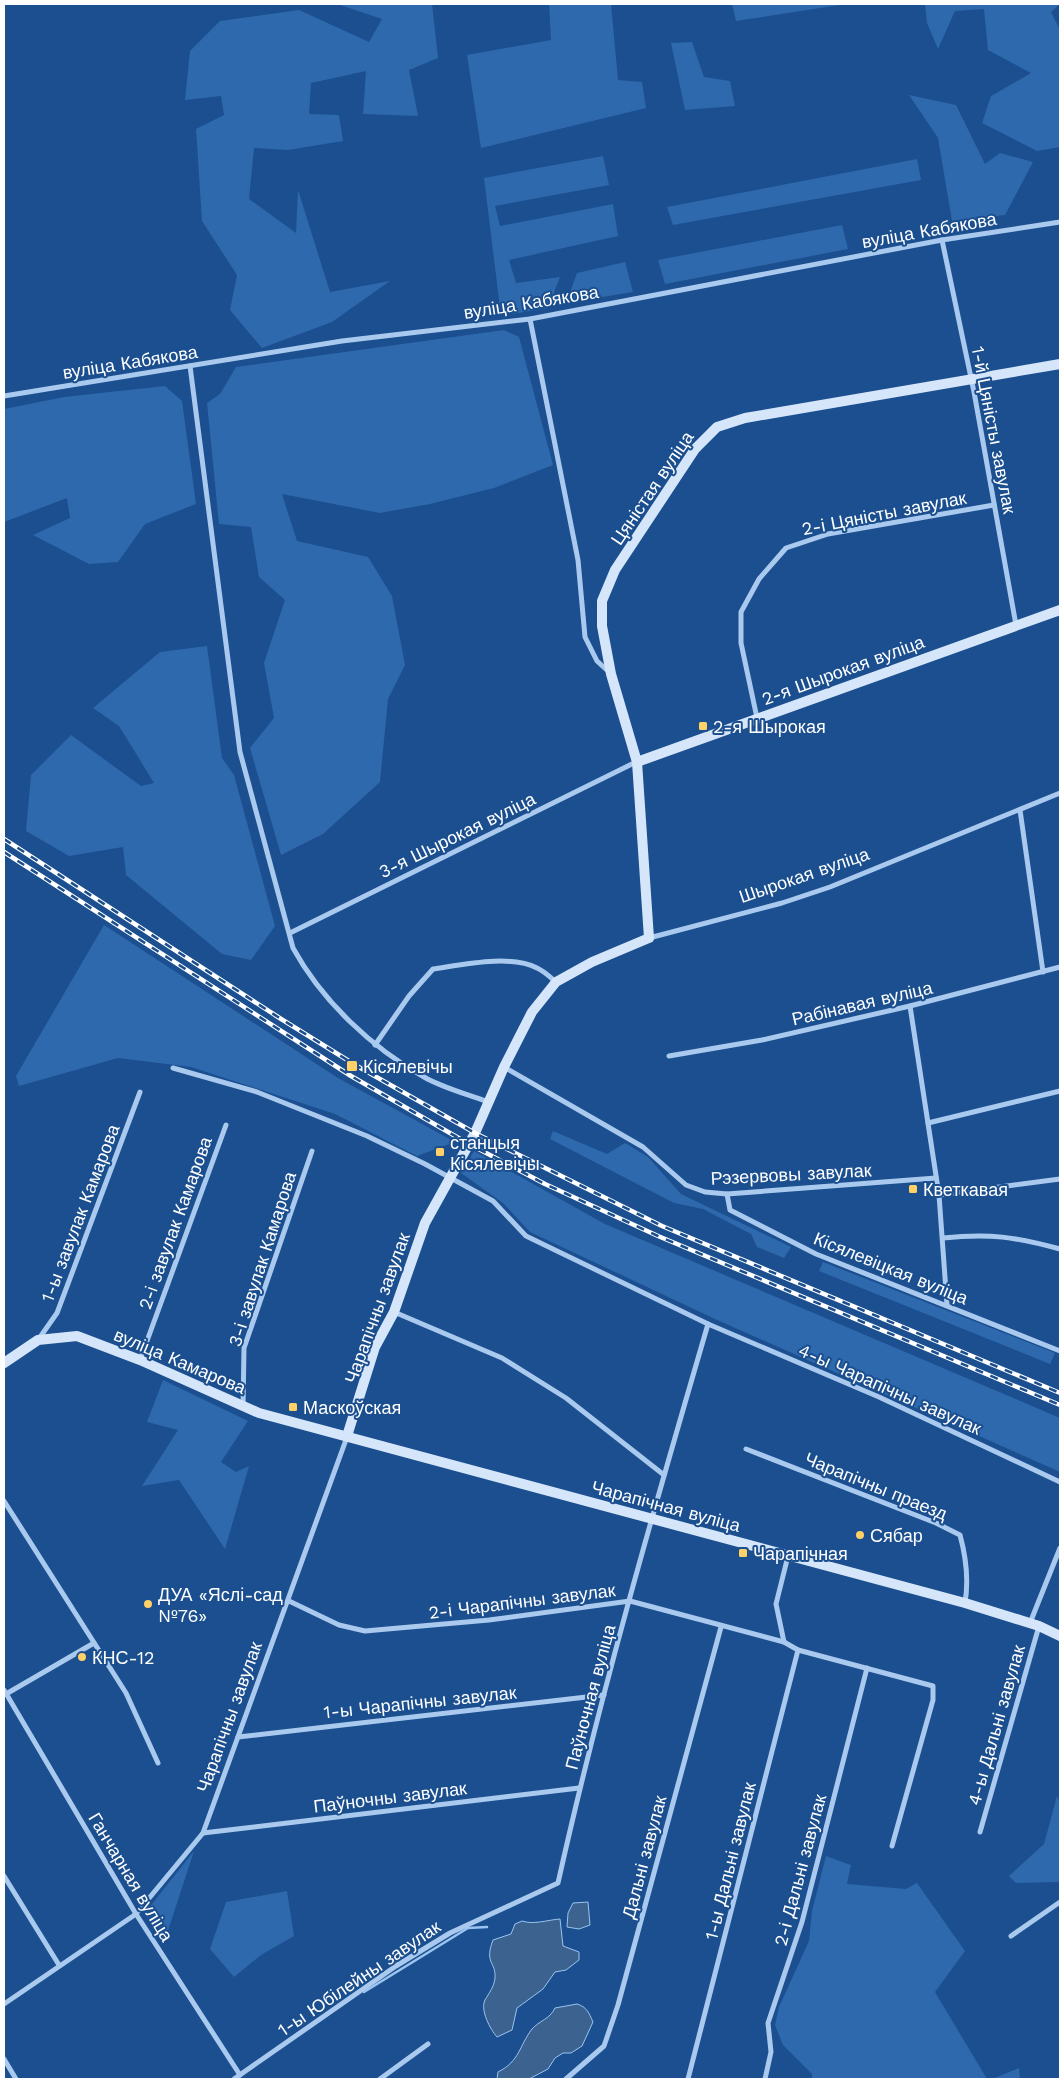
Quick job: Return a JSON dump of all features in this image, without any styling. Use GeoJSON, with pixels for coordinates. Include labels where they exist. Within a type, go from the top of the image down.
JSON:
{"type":"FeatureCollection","features":[{"type":"Feature","properties":{"kind":"street","name":"вуліца Кабякова"},"geometry":{"type":"LineString","coordinates":[[4,396],[342,341],[530,320],[942,240],[1060,222]]}},
{"type":"Feature","properties":{"kind":"street","name":"1-й Цяністы завулак"},"geometry":{"type":"LineString","coordinates":[[942,240],[972,379],[1016,626]]}},
{"type":"Feature","properties":{"kind":"street"},"geometry":{"type":"LineString","coordinates":[[530,320],[578,560],[585,637],[597,661],[612,674]]}},
{"type":"Feature","properties":{"kind":"street","name":"Цяністая вуліца"},"geometry":{"type":"LineString","coordinates":[[649,938],[637,762],[612,674],[602,626],[602,601],[615,570],[679,471],[710,432],[726,423],[745,418],[1060,364]]}},
{"type":"Feature","properties":{"kind":"street"},"geometry":{"type":"LineString","coordinates":[[190,366],[240,752],[293,948],[302,965],[323,992],[375,1045],[425,1078],[488,1102]]}},
{"type":"Feature","properties":{"kind":"street","name":"2-і Цяністы завулак"},"geometry":{"type":"LineString","coordinates":[[757,718],[741,643],[740,612],[759,580],[786,548],[828,534],[994,505]]}},
{"type":"Feature","properties":{"kind":"street","name":"2-я Шырокая вуліца"},"geometry":{"type":"LineString","coordinates":[[637,762],[1060,610]]}},
{"type":"Feature","properties":{"kind":"street","name":"3-я Шырокая вуліца"},"geometry":{"type":"LineString","coordinates":[[290,933],[637,762]]}},
{"type":"Feature","properties":{"kind":"street","name":"Шырокая вуліца"},"geometry":{"type":"LineString","coordinates":[[449,1177],[472,1138],[504,1067],[532,1012],[556,982],[592,962],[649,938],[782,903],[830,887],[1060,792]]}},
{"type":"Feature","properties":{"kind":"street"},"geometry":{"type":"LineString","coordinates":[[1020,810],[1043,972]]}},
{"type":"Feature","properties":{"kind":"street"},"geometry":{"type":"LineString","coordinates":[[375,1045],[409,996],[433,968],[492,962],[523,962],[538,968],[556,982]]}},
{"type":"Feature","properties":{"kind":"street","name":"Рабінавая вуліца"},"geometry":{"type":"LineString","coordinates":[[669,1056],[762,1040],[910,1006],[1060,967]]}},
{"type":"Feature","properties":{"kind":"street"},"geometry":{"type":"LineString","coordinates":[[910,1006],[939,1195],[947,1305]]}},
{"type":"Feature","properties":{"kind":"street","name":"Рэзервовы завулак"},"geometry":{"type":"LineString","coordinates":[[504,1067],[643,1147],[686,1185],[705,1192],[727,1194],[936,1178]]}},
{"type":"Feature","properties":{"kind":"street","name":"4-ы Чарапічны завулак"},"geometry":{"type":"LineString","coordinates":[[173,1068],[258,1092],[367,1136],[492,1201],[526,1236],[708,1324],[879,1396],[1060,1482]]}},
{"type":"Feature","properties":{"kind":"street"},"geometry":{"type":"LineString","coordinates":[[928,1124],[1060,1091]]}},
{"type":"Feature","properties":{"kind":"street","name":"1-ы завулак Камарова"},"geometry":{"type":"LineString","coordinates":[[38,1340],[57,1313],[140,1092]]}},
{"type":"Feature","properties":{"kind":"street","name":"2-і завулак Камарова"},"geometry":{"type":"LineString","coordinates":[[140,1360],[226,1125]]}},
{"type":"Feature","properties":{"kind":"street","name":"3-і завулак Камарова"},"geometry":{"type":"LineString","coordinates":[[243,1407],[244,1348],[312,1151]]}},
{"type":"Feature","properties":{"kind":"street","name":"Чарапічны завулак"},"geometry":{"type":"LineString","coordinates":[[4,2004],[136,1914],[204,1834],[347,1436],[375,1347],[394,1312],[425,1222],[449,1177]]}},
{"type":"Feature","properties":{"kind":"street"},"geometry":{"type":"LineString","coordinates":[[939,1195],[1060,1179]]}},
{"type":"Feature","properties":{"kind":"street","name":"Кісялевіцкая вуліца"},"geometry":{"type":"LineString","coordinates":[[727,1194],[730,1210],[816,1254],[1060,1351]]}},
{"type":"Feature","properties":{"kind":"street"},"geometry":{"type":"LineString","coordinates":[[943,1238],[990,1235],[1016,1238],[1060,1250]]}},
{"type":"Feature","properties":{"kind":"street"},"geometry":{"type":"LineString","coordinates":[[394,1312],[502,1358],[566,1398],[664,1475]]}},
{"type":"Feature","properties":{"kind":"street"},"geometry":{"type":"LineString","coordinates":[[652,1518],[708,1324]]}},
{"type":"Feature","properties":{"kind":"street","name":"вуліца Камарова"},"geometry":{"type":"LineString","coordinates":[[4,1363],[38,1340],[77,1336],[140,1360],[243,1407],[347,1436]]}},
{"type":"Feature","properties":{"kind":"street","name":"Чарапічная вуліца"},"geometry":{"type":"LineString","coordinates":[[347,1436],[965,1603],[1034,1625],[1060,1636]]}},
{"type":"Feature","properties":{"kind":"street","name":"Чарапічны праезд"},"geometry":{"type":"LineString","coordinates":[[746,1449],[960,1534],[966,1564],[967,1589],[965,1603]]}},
{"type":"Feature","properties":{"kind":"street"},"geometry":{"type":"LineString","coordinates":[[4,1501],[126,1693],[158,1763]]}},
{"type":"Feature","properties":{"kind":"street","name":"Паўночная вуліца"},"geometry":{"type":"LineString","coordinates":[[558,1883],[579,1788],[652,1518]]}},
{"type":"Feature","properties":{"kind":"street"},"geometry":{"type":"LineString","coordinates":[[1034,1625],[1060,1548]]}},
{"type":"Feature","properties":{"kind":"street"},"geometry":{"type":"LineString","coordinates":[[784,1642],[776,1604],[788,1556]]}},
{"type":"Feature","properties":{"kind":"street","name":"2-і Чарапічны завулак"},"geometry":{"type":"LineString","coordinates":[[289,1601],[339,1625],[366,1631],[490,1620],[630,1601],[784,1642],[798,1650],[933,1686],[933,1700],[892,1846]]}},
{"type":"Feature","properties":{"kind":"street","name":"4-ы Дальні завулак"},"geometry":{"type":"LineString","coordinates":[[980,1832],[1034,1625]]}},
{"type":"Feature","properties":{"kind":"street","name":"Дальні завулак"},"geometry":{"type":"LineString","coordinates":[[566,2079],[604,2046],[615,2014],[722,1626]]}},
{"type":"Feature","properties":{"kind":"street"},"geometry":{"type":"LineString","coordinates":[[5,1692],[94,1642]]}},
{"type":"Feature","properties":{"kind":"street","name":"1-ы Дальні завулак"},"geometry":{"type":"LineString","coordinates":[[688,2079],[798,1650]]}},
{"type":"Feature","properties":{"kind":"street","name":"2-і Дальні завулак"},"geometry":{"type":"LineString","coordinates":[[765,2079],[772,2052],[768,2023],[802,1922],[867,1668]]}},
{"type":"Feature","properties":{"kind":"street","name":"Ганчарная вуліца"},"geometry":{"type":"LineString","coordinates":[[5,1692],[136,1914],[240,2075]]}},
{"type":"Feature","properties":{"kind":"street","name":"1-ы Чарапічны завулак"},"geometry":{"type":"LineString","coordinates":[[238,1737],[604,1695]]}},
{"type":"Feature","properties":{"kind":"street","name":"Паўночны завулак"},"geometry":{"type":"LineString","coordinates":[[204,1834],[579,1788]]}},
{"type":"Feature","properties":{"kind":"street"},"geometry":{"type":"LineString","coordinates":[[4,1876],[59,1965]]}},
{"type":"Feature","properties":{"kind":"street","name":"1-ы Юбілейны завулак"},"geometry":{"type":"LineString","coordinates":[[234,2079],[396,1966],[450,1933],[558,1883]]}},
{"type":"Feature","properties":{"kind":"street"},"geometry":{"type":"LineString","coordinates":[[1011,1936],[1060,1902]]}},
{"type":"Feature","properties":{"kind":"street"},"geometry":{"type":"LineString","coordinates":[[380,2079],[428,2044]]}},
{"type":"Feature","properties":{"kind":"street"},"geometry":{"type":"LineString","coordinates":[[4,2060],[16,2079]]}},
{"type":"Feature","properties":{"kind":"shaded area"},"geometry":{"type":"Polygon","coordinates":[[[337,4],[432,4],[438,58],[409,70],[418,116],[363,114],[366,71],[311,83],[309,114],[339,115],[343,141],[288,150],[254,148],[249,199],[296,233],[298,190],[330,292],[390,281],[332,322],[262,348],[230,310],[237,275],[202,221],[196,129],[224,115],[221,96],[185,100],[190,51],[220,21],[299,10],[369,42],[382,19],[337,4]]]}},
{"type":"Feature","properties":{"kind":"shaded area"},"geometry":{"type":"Polygon","coordinates":[[[549,4],[611,4],[618,80],[642,82],[646,108],[481,148],[467,55],[551,40],[549,4]]]}},
{"type":"Feature","properties":{"kind":"shaded area"},"geometry":{"type":"Polygon","coordinates":[[[732,4],[846,4],[736,21],[732,4]]]}},
{"type":"Feature","properties":{"kind":"shaded area"},"geometry":{"type":"Polygon","coordinates":[[[925,4],[1060,4],[1051,12],[1060,30],[1060,147],[1037,151],[982,123],[991,96],[1031,73],[988,50],[984,9],[955,11],[938,49],[927,23],[925,4]]]}},
{"type":"Feature","properties":{"kind":"shaded area"},"geometry":{"type":"Polygon","coordinates":[[[692,42],[704,77],[730,81],[735,106],[685,110],[671,43],[692,42]]]}},
{"type":"Feature","properties":{"kind":"shaded area"},"geometry":{"type":"Polygon","coordinates":[[[909,95],[956,105],[985,164],[1000,153],[1033,162],[1005,215],[952,221],[938,138],[909,95]]]}},
{"type":"Feature","properties":{"kind":"shaded area"},"geometry":{"type":"Polygon","coordinates":[[[603,156],[609,185],[495,206],[500,226],[613,204],[618,236],[509,260],[516,283],[560,277],[548,308],[512,314],[500,308],[484,178],[603,156]]]}},
{"type":"Feature","properties":{"kind":"shaded area"},"geometry":{"type":"Polygon","coordinates":[[[917,159],[921,180],[673,225],[667,207],[917,159]]]}},
{"type":"Feature","properties":{"kind":"shaded area"},"geometry":{"type":"Polygon","coordinates":[[[842,225],[848,249],[665,284],[658,260],[842,225]]]}},
{"type":"Feature","properties":{"kind":"shaded area"},"geometry":{"type":"Polygon","coordinates":[[[625,262],[633,292],[566,303],[577,273],[625,262]]]}},
{"type":"Feature","properties":{"kind":"shaded area"},"geometry":{"type":"Polygon","coordinates":[[[504,330],[519,337],[553,465],[494,488],[430,504],[380,513],[282,494],[297,541],[368,557],[392,596],[405,665],[388,699],[380,782],[323,834],[281,855],[250,748],[274,718],[264,663],[285,600],[259,577],[251,527],[219,524],[207,403],[220,394],[236,367],[504,330]]]}},
{"type":"Feature","properties":{"kind":"shaded area"},"geometry":{"type":"Polygon","coordinates":[[[165,386],[182,401],[196,504],[145,524],[118,562],[89,564],[33,535],[70,518],[67,498],[4,522],[4,409],[64,397],[165,386]]]}},
{"type":"Feature","properties":{"kind":"shaded area"},"geometry":{"type":"Polygon","coordinates":[[[207,646],[222,758],[234,775],[275,926],[251,960],[222,954],[126,875],[123,847],[69,856],[26,831],[31,775],[71,735],[141,786],[154,783],[119,726],[93,708],[160,652],[207,646]]]}},
{"type":"Feature","properties":{"kind":"shaded area"},"geometry":{"type":"Polygon","coordinates":[[[104,925],[338,1078],[455,1142],[417,1156],[335,1114],[191,1067],[118,1058],[19,1086],[16,1076],[104,925]]]}},
{"type":"Feature","properties":{"kind":"shaded area"},"geometry":{"type":"Polygon","coordinates":[[[553,1131],[607,1154],[625,1143],[648,1157],[681,1194],[791,1247],[784,1258],[757,1247],[751,1234],[703,1209],[674,1203],[550,1139],[553,1131]]]}},
{"type":"Feature","properties":{"kind":"shaded area"},"geometry":{"type":"Polygon","coordinates":[[[474,1151],[605,1224],[1060,1418],[1060,1472],[715,1319],[530,1232],[503,1203],[461,1173],[474,1151]]]}},
{"type":"Feature","properties":{"kind":"shaded area"},"geometry":{"type":"Polygon","coordinates":[[[823,1262],[1055,1353],[1050,1364],[819,1271],[823,1262]]]}},
{"type":"Feature","properties":{"kind":"shaded area"},"geometry":{"type":"Polygon","coordinates":[[[163,1380],[248,1421],[221,1462],[236,1472],[249,1466],[225,1549],[179,1480],[142,1486],[178,1430],[147,1422],[163,1380]]]}},
{"type":"Feature","properties":{"kind":"shaded area"},"geometry":{"type":"Polygon","coordinates":[[[1057,1796],[1060,1803],[1060,1882],[1016,1883],[1009,1876],[1044,1844],[1057,1796]]]}},
{"type":"Feature","properties":{"kind":"shaded area"},"geometry":{"type":"Polygon","coordinates":[[[194,1851],[164,1943],[148,1918],[148,1909],[194,1851]]]}},
{"type":"Feature","properties":{"kind":"shaded area"},"geometry":{"type":"Polygon","coordinates":[[[826,1856],[851,1865],[847,1884],[906,1889],[917,1883],[965,1951],[935,1992],[987,2079],[812,2079],[812,2074],[783,2045],[775,2025],[779,2007],[809,1941],[812,1911],[826,1856]]]}},
{"type":"Feature","properties":{"kind":"shaded area"},"geometry":{"type":"Polygon","coordinates":[[[287,1891],[294,1936],[261,1955],[234,1977],[210,1949],[226,1902],[287,1891]]]}},
{"type":"Feature","properties":{"kind":"shaded area"},"geometry":{"type":"Polygon","coordinates":[[[588,1902],[590,1925],[579,1929],[567,1927],[568,1913],[573,1903],[588,1902]]]}},
{"type":"Feature","properties":{"kind":"shaded area"},"geometry":{"type":"Polygon","coordinates":[[[560,1919],[563,1946],[579,1952],[579,1960],[566,1970],[555,1972],[543,1989],[517,2008],[512,2030],[497,2037],[491,2029],[484,2009],[485,2000],[495,1978],[490,1958],[493,1940],[511,1934],[515,1924],[522,1921],[536,1922],[560,1919]]]}},
{"type":"Feature","properties":{"kind":"shaded area"},"geometry":{"type":"Polygon","coordinates":[[[577,2004],[589,2013],[593,2022],[582,2046],[571,2053],[563,2053],[555,2058],[548,2069],[529,2079],[497,2079],[498,2072],[511,2063],[535,2026],[550,2015],[555,2008],[577,2004]]]}},
{"type":"Feature","properties":{"kind":"shaded area"},"geometry":{"type":"Polygon","coordinates":[[[1019,2068],[1020,2079],[992,2079],[1019,2068]]]}},
{"type":"Feature","properties":{"kind":"waterway"},"geometry":{"type":"LineString","coordinates":[[364,1992],[468,1928],[487,1927]]}},
{"type":"Feature","properties":{"kind":"railway"},"geometry":{"type":"LineString","coordinates":[[4,839],[278,1017],[357,1066],[475,1133],[662,1226],[1060,1393]]}},
{"type":"Feature","properties":{"kind":"railway"},"geometry":{"type":"LineString","coordinates":[[4,852],[351,1076],[469,1144],[545,1184],[658,1236],[1060,1405]]}},
{"type":"Feature","properties":{"kind":"place","name":"2-я Шырокая"},"geometry":{"type":"Point","coordinates":[703,726]}},
{"type":"Feature","properties":{"kind":"place","name":"Кісялевічы"},"geometry":{"type":"Point","coordinates":[352,1066]}},
{"type":"Feature","properties":{"kind":"place","name":"станцыя Кісялевічы"},"geometry":{"type":"Point","coordinates":[440,1152]}},
{"type":"Feature","properties":{"kind":"place","name":"Кветкавая"},"geometry":{"type":"Point","coordinates":[913,1189]}},
{"type":"Feature","properties":{"kind":"place","name":"Маскоўская"},"geometry":{"type":"Point","coordinates":[293,1407]}},
{"type":"Feature","properties":{"kind":"place","name":"Сябар"},"geometry":{"type":"Point","coordinates":[860,1535]}},
{"type":"Feature","properties":{"kind":"place","name":"Чарапічная"},"geometry":{"type":"Point","coordinates":[743,1553]}},
{"type":"Feature","properties":{"kind":"place","name":"ДУА «Яслі-сад №76»"},"geometry":{"type":"Point","coordinates":[148,1604]}},
{"type":"Feature","properties":{"kind":"place","name":"КНС-12"},"geometry":{"type":"Point","coordinates":[82,1657]}}]}
